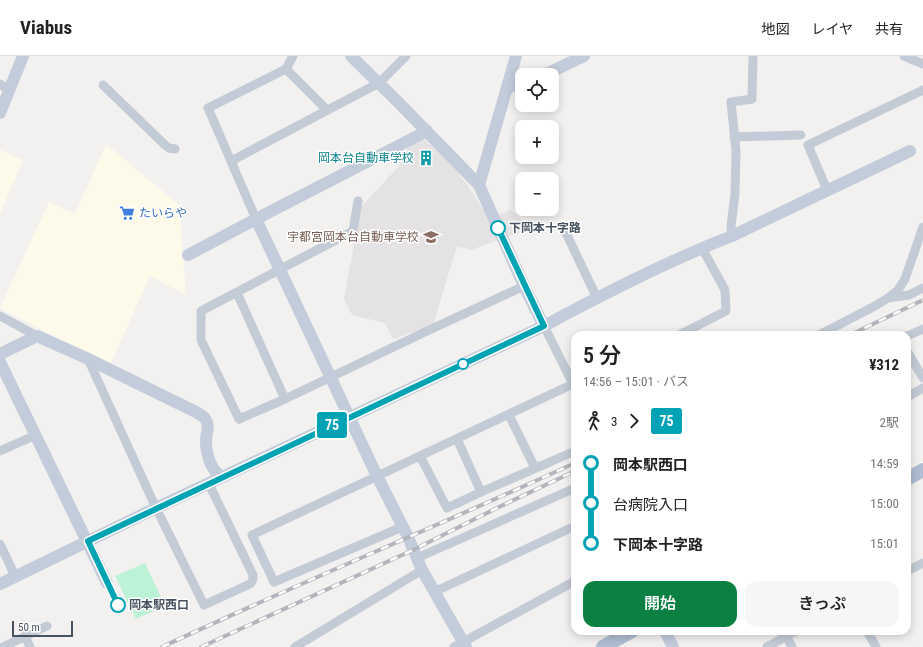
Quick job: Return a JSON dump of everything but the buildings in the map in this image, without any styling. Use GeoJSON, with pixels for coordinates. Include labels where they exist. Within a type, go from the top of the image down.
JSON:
{"type":"FeatureCollection","features":[{"type":"Feature","properties":{"kind":"main road"},"geometry":{"type":"LineString","coordinates":[[911,477],[923,470]]}},
{"type":"Feature","properties":{"kind":"main road"},"geometry":{"type":"LineString","coordinates":[[604,647],[625,635]]}},
{"type":"Feature","properties":{"kind":"street"},"geometry":{"type":"LineString","coordinates":[[0,113],[5,87],[23,56]]}},
{"type":"Feature","properties":{"kind":"street"},"geometry":{"type":"LineString","coordinates":[[293,56],[286,69],[208,108],[256,219],[330,377],[422,570],[461,645],[571,583]]}},
{"type":"Feature","properties":{"kind":"street"},"geometry":{"type":"LineString","coordinates":[[351,56],[479,185],[524,286],[571,379]]}},
{"type":"Feature","properties":{"kind":"street"},"geometry":{"type":"LineString","coordinates":[[231,161],[379,83],[406,56]]}},
{"type":"Feature","properties":{"kind":"street"},"geometry":{"type":"LineString","coordinates":[[479,185],[516,56]]}},
{"type":"Feature","properties":{"kind":"street"},"geometry":{"type":"LineString","coordinates":[[559,68],[584,56]]}},
{"type":"Feature","properties":{"kind":"street"},"geometry":{"type":"LineString","coordinates":[[732,236],[731,226],[735,194],[736,151],[731,102],[752,99],[753,56]]}},
{"type":"Feature","properties":{"kind":"street"},"geometry":{"type":"LineString","coordinates":[[904,56],[923,64]]}},
{"type":"Feature","properties":{"kind":"street"},"geometry":{"type":"LineString","coordinates":[[286,69],[327,110]]}},
{"type":"Feature","properties":{"kind":"street"},"geometry":{"type":"LineString","coordinates":[[103,85],[169,148],[175,149]]}},
{"type":"Feature","properties":{"kind":"street"},"geometry":{"type":"LineString","coordinates":[[507,88],[515,87]]}},
{"type":"Feature","properties":{"kind":"street"},"geometry":{"type":"LineString","coordinates":[[827,190],[808,145],[923,90]]}},
{"type":"Feature","properties":{"kind":"street"},"geometry":{"type":"LineString","coordinates":[[188,255],[427,131]]}},
{"type":"Feature","properties":{"kind":"street"},"geometry":{"type":"LineString","coordinates":[[734,137],[802,135]]}},
{"type":"Feature","properties":{"kind":"street"},"geometry":{"type":"LineString","coordinates":[[0,584],[156,508],[544,326],[597,298],[702,248],[732,236],[910,151]]}},
{"type":"Feature","properties":{"kind":"street"},"geometry":{"type":"LineString","coordinates":[[358,201],[353,231],[201,311],[201,340],[239,419],[285,399],[524,286]]}},
{"type":"Feature","properties":{"kind":"street"},"geometry":{"type":"LineString","coordinates":[[827,331],[888,298],[898,290],[905,279],[923,227]]}},
{"type":"Feature","properties":{"kind":"street"},"geometry":{"type":"LineString","coordinates":[[566,233],[597,298]]}},
{"type":"Feature","properties":{"kind":"street"},"geometry":{"type":"LineString","coordinates":[[693,331],[726,311],[725,290],[702,248]]}},
{"type":"Feature","properties":{"kind":"street"},"geometry":{"type":"LineString","coordinates":[[888,298],[909,295],[923,288]]}},
{"type":"Feature","properties":{"kind":"street"},"geometry":{"type":"LineString","coordinates":[[237,292],[285,399]]}},
{"type":"Feature","properties":{"kind":"street"},"geometry":{"type":"LineString","coordinates":[[0,316],[37,336],[88,359],[204,417],[208,425],[206,443],[208,456],[214,469],[220,476],[223,477]]}},
{"type":"Feature","properties":{"kind":"street"},"geometry":{"type":"LineString","coordinates":[[911,334],[923,329]]}},
{"type":"Feature","properties":{"kind":"street"},"geometry":{"type":"LineString","coordinates":[[0,354],[37,336]]}},
{"type":"Feature","properties":{"kind":"street"},"geometry":{"type":"LineString","coordinates":[[911,358],[923,378]]}},
{"type":"Feature","properties":{"kind":"street"},"geometry":{"type":"LineString","coordinates":[[88,359],[156,508],[204,605],[250,584],[252,582],[253,575],[209,484]]}},
{"type":"Feature","properties":{"kind":"street"},"geometry":{"type":"LineString","coordinates":[[0,362],[88,541],[107,583]]}},
{"type":"Feature","properties":{"kind":"street"},"geometry":{"type":"LineString","coordinates":[[402,527],[274,582],[252,536],[377,476],[571,386]]}},
{"type":"Feature","properties":{"kind":"street"},"geometry":{"type":"LineString","coordinates":[[911,395],[923,388]]}},
{"type":"Feature","properties":{"kind":"street"},"geometry":{"type":"LineString","coordinates":[[509,415],[535,468]]}},
{"type":"Feature","properties":{"kind":"street"},"geometry":{"type":"LineString","coordinates":[[0,451],[36,435]]}},
{"type":"Feature","properties":{"kind":"street"},"geometry":{"type":"LineString","coordinates":[[457,439],[480,492]]}},
{"type":"Feature","properties":{"kind":"street"},"geometry":{"type":"LineString","coordinates":[[420,456],[447,508],[571,453]]}},
{"type":"Feature","properties":{"kind":"street"},"geometry":{"type":"LineString","coordinates":[[417,558],[571,490]]}},
{"type":"Feature","properties":{"kind":"street"},"geometry":{"type":"LineString","coordinates":[[434,592],[571,528]]}},
{"type":"Feature","properties":{"kind":"street"},"geometry":{"type":"LineString","coordinates":[[0,544],[15,576]]}},
{"type":"Feature","properties":{"kind":"street"},"geometry":{"type":"LineString","coordinates":[[911,569],[922,565]]}},
{"type":"Feature","properties":{"kind":"street"},"geometry":{"type":"LineString","coordinates":[[295,647],[422,570]]}},
{"type":"Feature","properties":{"kind":"street"},"geometry":{"type":"LineString","coordinates":[[2,647],[47,626]]}},
{"type":"Feature","properties":{"kind":"street"},"geometry":{"type":"LineString","coordinates":[[667,635],[673,647]]}},
{"type":"Feature","properties":{"kind":"street"},"geometry":{"type":"LineString","coordinates":[[767,647],[785,635]]}},
{"type":"Feature","properties":{"kind":"street"},"geometry":{"type":"LineString","coordinates":[[787,635],[792,647]]}},
{"type":"Feature","properties":{"kind":"street"},"geometry":{"type":"LineString","coordinates":[[869,635],[876,647]]}},
{"type":"Feature","properties":{"kind":"street"},"geometry":{"type":"LineString","coordinates":[[25,636],[30,647]]}},
{"type":"Feature","properties":{"kind":"shaded area","name":"宇都宮岡本台自動車学校"},"geometry":{"type":"Polygon","coordinates":[[[423,139],[445,157],[467,184],[488,218],[511,210],[515,214],[515,216],[517,216],[530,228],[471,250],[457,246],[433,325],[393,339],[385,323],[352,315],[344,299],[361,207],[400,165],[408,147],[423,139]]]}},
{"type":"Feature","properties":{"kind":"shaded area"},"geometry":{"type":"Polygon","coordinates":[[[106,144],[179,205],[186,295],[150,276],[110,365],[0,308],[49,202],[75,214],[106,144]]]}},
{"type":"Feature","properties":{"kind":"shaded area"},"geometry":{"type":"Polygon","coordinates":[[[0,150],[23,160],[0,214],[0,150]]]}},
{"type":"Feature","properties":{"kind":"green space"},"geometry":{"type":"Polygon","coordinates":[[[145,563],[165,606],[136,619],[115,576],[145,563]]]}},
{"type":"Feature","properties":{"kind":"railway"},"geometry":{"type":"LineString","coordinates":[[858,331],[923,300]]}},
{"type":"Feature","properties":{"kind":"railway"},"geometry":{"type":"LineString","coordinates":[[162,647],[571,465]]}},
{"type":"Feature","properties":{"kind":"railway"},"geometry":{"type":"LineString","coordinates":[[201,647],[413,550],[571,473]]}},
{"type":"Feature","properties":{"kind":"bus line","name":"75"},"geometry":{"type":"LineString","coordinates":[[118,605],[88,541],[544,326],[498,228]]}},
{"type":"Feature","properties":{"kind":"place","name":"岡本台自動車学校"},"geometry":{"type":"Point","coordinates":[426,158]}},
{"type":"Feature","properties":{"kind":"place","name":"たいらや"},"geometry":{"type":"Point","coordinates":[127,213]}},
{"type":"Feature","properties":{"kind":"place","name":"下岡本十字路"},"geometry":{"type":"Point","coordinates":[498,228]}},
{"type":"Feature","properties":{"kind":"place","name":"宇都宮岡本台自動車学校"},"geometry":{"type":"Point","coordinates":[431,237]}},
{"type":"Feature","properties":{"kind":"place","name":"岡本駅西口"},"geometry":{"type":"Point","coordinates":[118,605]}}]}
